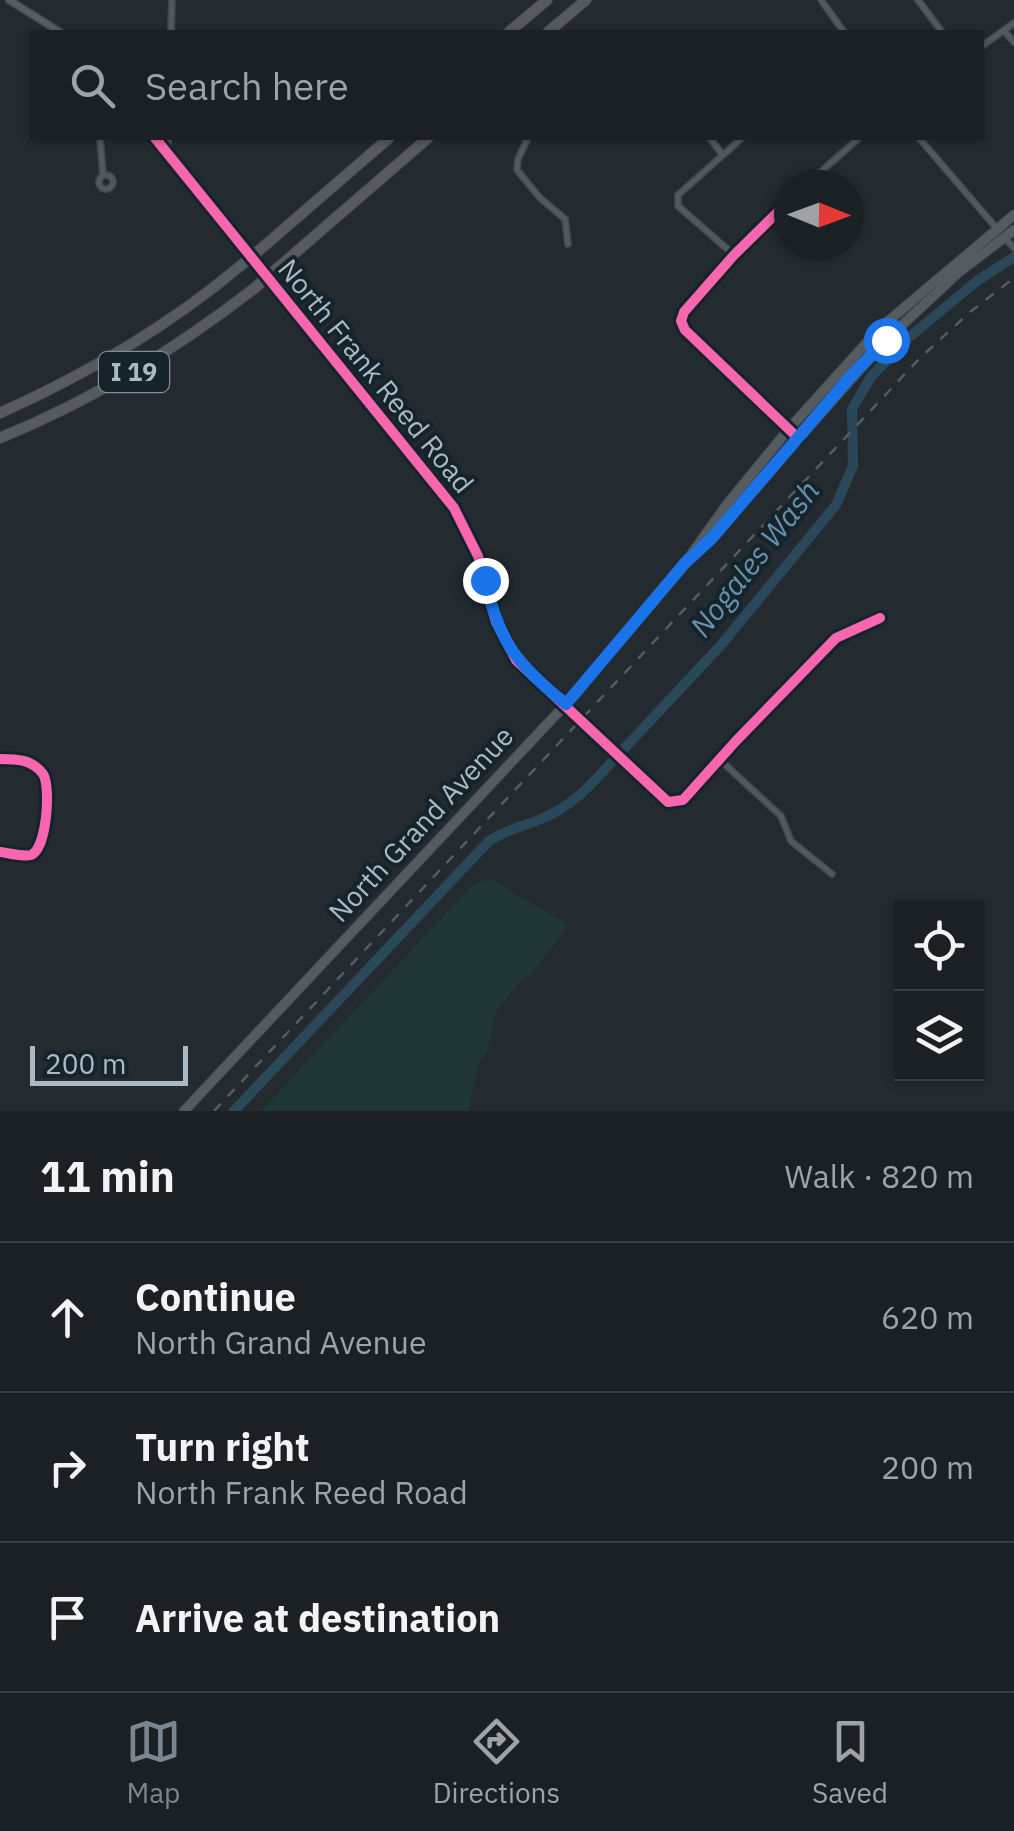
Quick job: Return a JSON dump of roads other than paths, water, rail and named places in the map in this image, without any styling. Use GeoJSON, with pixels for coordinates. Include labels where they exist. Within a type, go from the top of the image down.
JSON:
{"type":"FeatureCollection","features":[{"type":"Feature","properties":{"kind":"highway"},"geometry":{"type":"LineString","coordinates":[[511,30],[547,0]]}},
{"type":"Feature","properties":{"kind":"highway"},"geometry":{"type":"LineString","coordinates":[[550,30],[586,0]]}},
{"type":"Feature","properties":{"kind":"highway","name":"I 19"},"geometry":{"type":"LineString","coordinates":[[0,413],[62,384],[141,339],[239,267],[387,140]]}},
{"type":"Feature","properties":{"kind":"highway","name":"I 19"},"geometry":{"type":"LineString","coordinates":[[0,440],[119,381],[198,332],[426,140]]}},
{"type":"Feature","properties":{"kind":"main road","name":"North Grand Avenue"},"geometry":{"type":"LineString","coordinates":[[184,1111],[566,704],[685,563],[788,430],[879,328],[1014,215]]}},
{"type":"Feature","properties":{"kind":"main road","name":"North Grand Avenue"},"geometry":{"type":"LineString","coordinates":[[685,563],[712,538],[886,340],[958,273],[1014,230]]}},
{"type":"Feature","properties":{"kind":"street"},"geometry":{"type":"LineString","coordinates":[[9,0],[25,3],[58,30]]}},
{"type":"Feature","properties":{"kind":"street"},"geometry":{"type":"LineString","coordinates":[[171,30],[172,0]]}},
{"type":"Feature","properties":{"kind":"street"},"geometry":{"type":"LineString","coordinates":[[820,0],[842,30]]}},
{"type":"Feature","properties":{"kind":"street"},"geometry":{"type":"LineString","coordinates":[[918,0],[940,30]]}},
{"type":"Feature","properties":{"kind":"street"},"geometry":{"type":"LineString","coordinates":[[984,45],[1014,23]]}},
{"type":"Feature","properties":{"kind":"street"},"geometry":{"type":"LineString","coordinates":[[1004,30],[1014,42]]}},
{"type":"Feature","properties":{"kind":"street"},"geometry":{"type":"LineString","coordinates":[[100,140],[103,176]]}},
{"type":"Feature","properties":{"kind":"street","name":"North Frank Reed Road"},"geometry":{"type":"LineString","coordinates":[[157,140],[454,508],[478,556],[504,642],[531,677],[566,704]]}},
{"type":"Feature","properties":{"kind":"street"},"geometry":{"type":"LineString","coordinates":[[168,140],[168,153]]}},
{"type":"Feature","properties":{"kind":"street"},"geometry":{"type":"LineString","coordinates":[[527,140],[520,151],[517,170],[540,198],[565,219],[568,244]]}},
{"type":"Feature","properties":{"kind":"street"},"geometry":{"type":"LineString","coordinates":[[712,140],[722,154]]}},
{"type":"Feature","properties":{"kind":"street"},"geometry":{"type":"LineString","coordinates":[[734,255],[678,206],[678,194],[740,140]]}},
{"type":"Feature","properties":{"kind":"street"},"geometry":{"type":"LineString","coordinates":[[823,170],[858,140]]}},
{"type":"Feature","properties":{"kind":"street"},"geometry":{"type":"LineString","coordinates":[[921,140],[1014,248]]}},
{"type":"Feature","properties":{"kind":"street"},"geometry":{"type":"LineString","coordinates":[[774,216],[734,255],[684,312],[681,321],[685,330],[798,438]]}},
{"type":"Feature","properties":{"kind":"street"},"geometry":{"type":"LineString","coordinates":[[566,704],[668,802],[683,800],[836,638],[880,618]]}},
{"type":"Feature","properties":{"kind":"street"},"geometry":{"type":"LineString","coordinates":[[0,759],[34,764],[45,776],[47,786],[44,840],[38,850],[28,856],[0,852]]}},
{"type":"Feature","properties":{"kind":"street"},"geometry":{"type":"LineString","coordinates":[[719,760],[781,816],[791,841],[832,874]]}},
{"type":"Feature","properties":{"kind":"waterway","name":"Nogales Wash"},"geometry":{"type":"LineString","coordinates":[[621,752],[722,644],[836,505],[853,466],[852,409],[871,377],[907,339],[977,281],[1014,257]]}},
{"type":"Feature","properties":{"kind":"waterway","name":"Nogales Wash"},"geometry":{"type":"LineString","coordinates":[[234,1111],[489,841],[563,807],[616,757]]}},
{"type":"Feature","properties":{"kind":"railway"},"geometry":{"type":"LineString","coordinates":[[214,1111],[919,359],[1014,278]]}}]}
